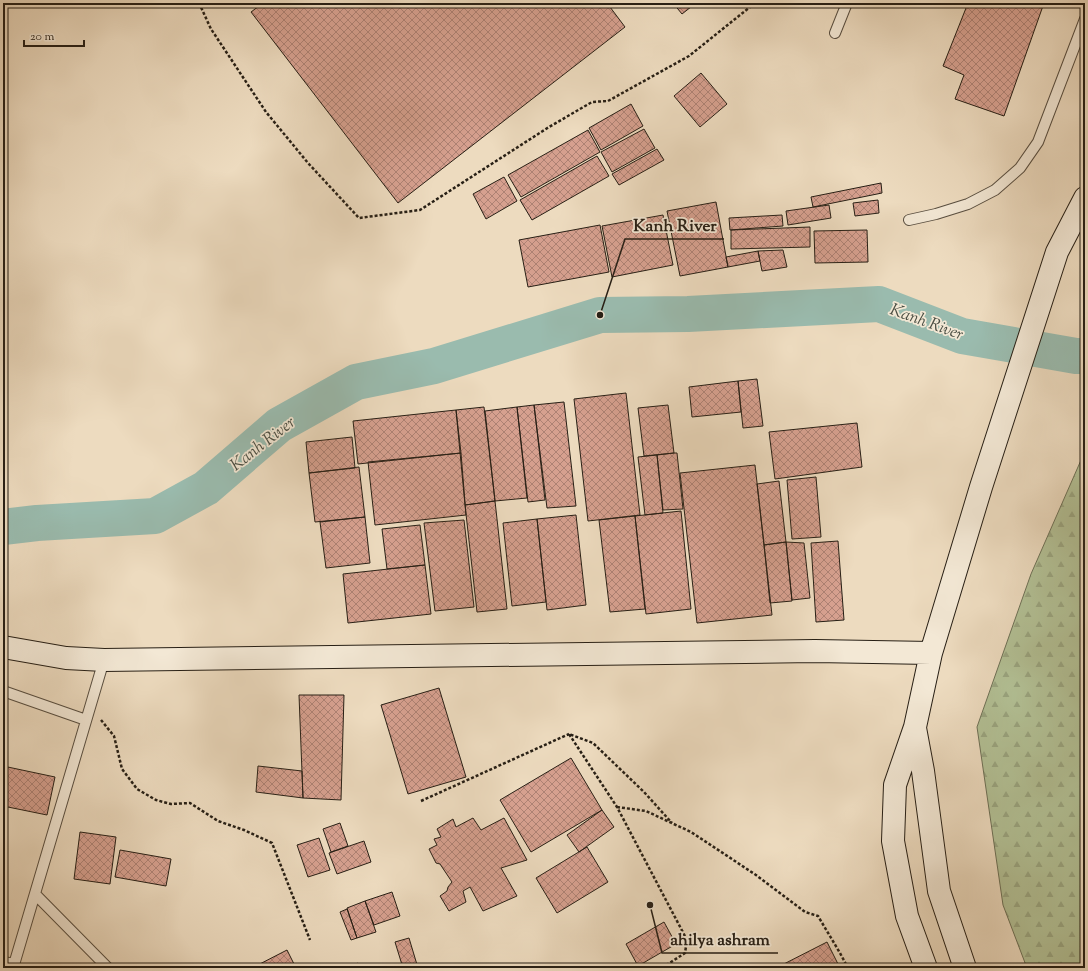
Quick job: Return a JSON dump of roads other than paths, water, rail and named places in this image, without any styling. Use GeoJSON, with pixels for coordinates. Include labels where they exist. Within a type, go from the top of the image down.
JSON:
{"type":"FeatureCollection","features":[{"type":"Feature","properties":{"kind":"main road"},"geometry":{"type":"LineString","coordinates":[[926,968],[907,916],[893,841],[895,785],[915,727],[931,653],[981,487],[1057,252],[1084,201]]}},
{"type":"Feature","properties":{"kind":"main road"},"geometry":{"type":"LineString","coordinates":[[3,647],[66,658],[104,660],[814,651],[931,653]]}},
{"type":"Feature","properties":{"kind":"main road"},"geometry":{"type":"LineString","coordinates":[[915,727],[923,771],[939,891],[966,968]]}},
{"type":"Feature","properties":{"kind":"lane"},"geometry":{"type":"LineString","coordinates":[[835,33],[847,3]]}},
{"type":"Feature","properties":{"kind":"lane"},"geometry":{"type":"LineString","coordinates":[[909,220],[936,214],[968,204],[995,190],[1020,168],[1038,142],[1085,19]]}},
{"type":"Feature","properties":{"kind":"lane"},"geometry":{"type":"LineString","coordinates":[[3,962],[14,966],[104,660]]}},
{"type":"Feature","properties":{"kind":"lane"},"geometry":{"type":"LineString","coordinates":[[3,691],[86,720]]}},
{"type":"Feature","properties":{"kind":"lane"},"geometry":{"type":"LineString","coordinates":[[35,894],[108,968]]}},
{"type":"Feature","properties":{"kind":"waterway","name":"Kanh River"},"geometry":{"type":"LineString","coordinates":[[3,527],[37,523],[155,516],[206,488],[279,425],[356,382],[434,366],[600,315],[688,314],[879,304],[962,336],[1076,356],[1085,356]]}},
{"type":"Feature","properties":{"kind":"place","name":"Kanh River"},"geometry":{"type":"Point","coordinates":[600,315]}},
{"type":"Feature","properties":{"kind":"place","name":"ahilya ashram"},"geometry":{"type":"Point","coordinates":[650,905]}}]}
